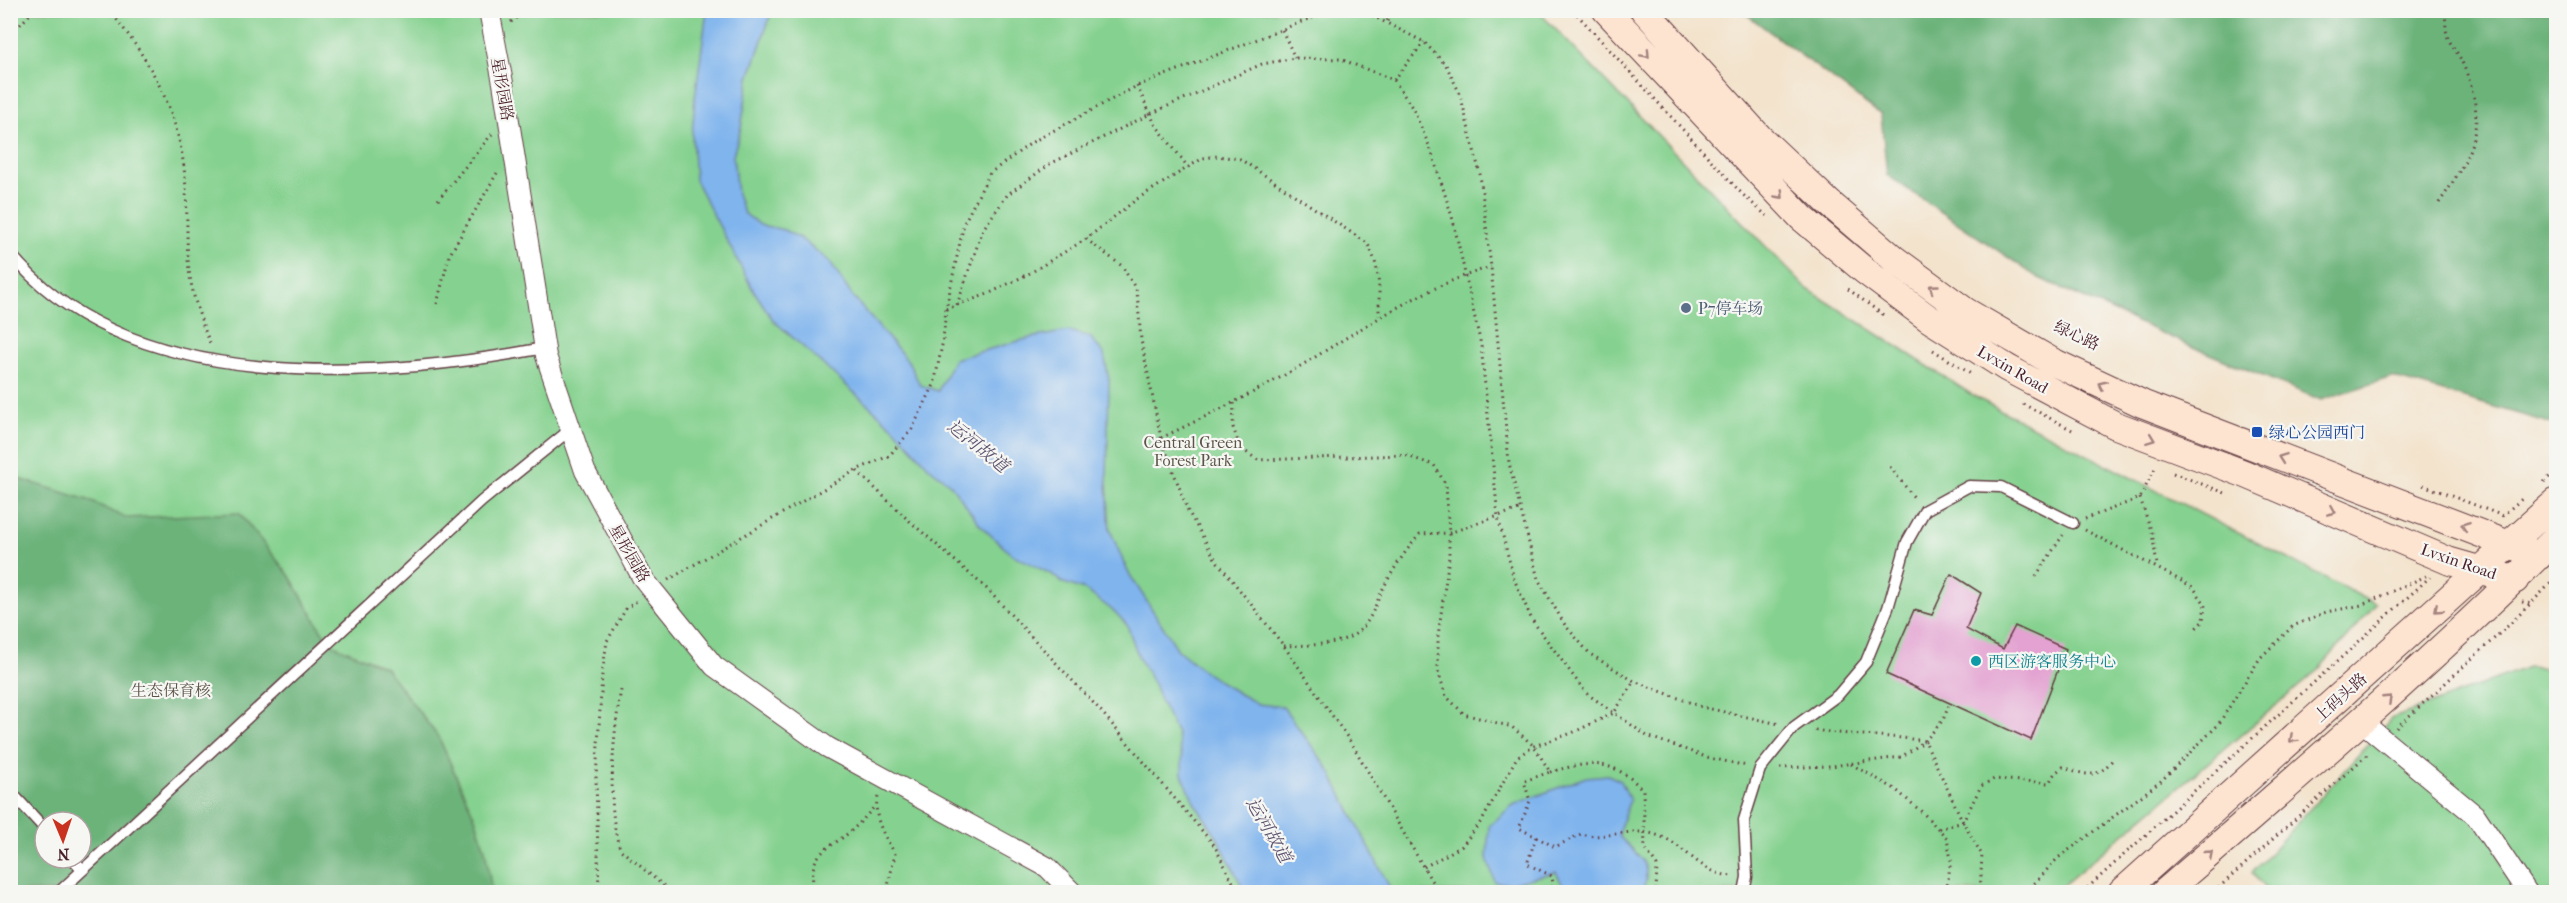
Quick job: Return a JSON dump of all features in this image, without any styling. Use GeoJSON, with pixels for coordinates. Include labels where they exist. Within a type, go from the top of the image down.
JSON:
{"type":"FeatureCollection","features":[{"type":"Feature","properties":{"kind":"main road","name":"Lvxin Road"},"geometry":{"type":"LineString","coordinates":[[1606,10],[1802,218],[1865,271],[1928,318],[2007,368],[2115,425],[2245,474],[2449,561],[2515,580]]}},
{"type":"Feature","properties":{"kind":"main road","name":"Lvxin Road"},"geometry":{"type":"LineString","coordinates":[[1644,10],[1759,137],[1829,203],[1894,258],[1965,311],[2053,362],[2143,404],[2482,533],[2519,536],[2548,547]]}},
{"type":"Feature","properties":{"kind":"main road","name":"上码头路"},"geometry":{"type":"LineString","coordinates":[[2122,892],[2556,502]]}},
{"type":"Feature","properties":{"kind":"main road","name":"上码头路"},"geometry":{"type":"LineString","coordinates":[[2165,892],[2362,723],[2548,547]]}},
{"type":"Feature","properties":{"kind":"main road"},"geometry":{"type":"LineString","coordinates":[[2402,642],[2412,643],[2422,656],[2423,666]]}},
{"type":"Feature","properties":{"kind":"street","name":"星形园路"},"geometry":{"type":"LineString","coordinates":[[489,10],[506,98],[544,348],[585,471],[642,577],[714,666],[827,747],[1047,867],[1072,892]]}},
{"type":"Feature","properties":{"kind":"street"},"geometry":{"type":"LineString","coordinates":[[2362,723],[2476,816],[2527,892]]}},
{"type":"Feature","properties":{"kind":"lane"},"geometry":{"type":"LineString","coordinates":[[10,253],[27,273],[71,308],[140,342],[218,362],[297,369],[390,369],[475,361],[544,348]]}},
{"type":"Feature","properties":{"kind":"lane"},"geometry":{"type":"LineString","coordinates":[[93,861],[482,501],[571,429]]}},
{"type":"Feature","properties":{"kind":"lane"},"geometry":{"type":"LineString","coordinates":[[1744,892],[1747,877],[1744,820],[1760,769],[1794,727],[1838,694],[1866,662],[1888,608],[1907,542],[1925,510],[1969,486],[2001,487],[2073,523]]}},
{"type":"Feature","properties":{"kind":"lane"},"geometry":{"type":"LineString","coordinates":[[10,791],[33,816]]}},
{"type":"Feature","properties":{"kind":"lane"},"geometry":{"type":"LineString","coordinates":[[59,892],[83,870]]}},
{"type":"Feature","properties":{"kind":"path"},"geometry":{"type":"LineString","coordinates":[[10,32],[17,28],[33,10]]}},
{"type":"Feature","properties":{"kind":"path"},"geometry":{"type":"LineString","coordinates":[[109,10],[148,62],[166,98],[176,130],[184,167],[188,262],[195,299],[218,362]]}},
{"type":"Feature","properties":{"kind":"path"},"geometry":{"type":"LineString","coordinates":[[1387,21],[1395,10]]}},
{"type":"Feature","properties":{"kind":"path"},"geometry":{"type":"LineString","coordinates":[[2439,203],[2457,177],[2471,150],[2476,124],[2475,94],[2462,59],[2448,37],[2445,10]]}},
{"type":"Feature","properties":{"kind":"path"},"geometry":{"type":"LineString","coordinates":[[912,429],[934,385],[944,339],[946,309],[964,223],[990,173],[1034,141],[1137,86],[1331,11],[1367,13],[1387,21],[1424,42],[1446,65],[1460,94],[1480,174],[1509,463],[1538,579],[1565,625],[1590,654],[1634,681],[1702,707],[1794,727],[1855,736],[1899,737],[1925,741]]}},
{"type":"Feature","properties":{"kind":"path"},"geometry":{"type":"LineString","coordinates":[[1282,29],[1295,58]]}},
{"type":"Feature","properties":{"kind":"path"},"geometry":{"type":"LineString","coordinates":[[1394,80],[1424,42]]}},
{"type":"Feature","properties":{"kind":"path"},"geometry":{"type":"LineString","coordinates":[[957,305],[983,229],[1008,194],[1050,164],[1150,114],[1262,64],[1295,58],[1340,59],[1394,80],[1413,109],[1431,150],[1453,220],[1481,345],[1498,517],[1515,579],[1532,620],[1586,693],[1647,736],[1706,757],[1760,769],[1850,764],[1901,757],[1925,741],[1942,720],[1950,703]]}},
{"type":"Feature","properties":{"kind":"path"},"geometry":{"type":"LineString","coordinates":[[1137,86],[1155,124],[1188,166]]}},
{"type":"Feature","properties":{"kind":"path"},"geometry":{"type":"LineString","coordinates":[[438,200],[498,126],[506,98]]}},
{"type":"Feature","properties":{"kind":"path"},"geometry":{"type":"LineString","coordinates":[[437,304],[449,256],[513,146]]}},
{"type":"Feature","properties":{"kind":"path"},"geometry":{"type":"LineString","coordinates":[[946,309],[988,294],[1030,273],[1086,239],[1137,200],[1188,166],[1203,158],[1218,156],[1240,159],[1366,243],[1375,257],[1379,277],[1379,316]]}},
{"type":"Feature","properties":{"kind":"path"},"geometry":{"type":"LineString","coordinates":[[1086,239],[1122,266],[1137,291],[1141,340],[1161,438],[1188,511],[1216,560],[1284,646],[1352,744],[1438,892]]}},
{"type":"Feature","properties":{"kind":"path"},"geometry":{"type":"LineString","coordinates":[[1161,438],[1234,403],[1319,355],[1379,316],[1465,274],[1491,267]]}},
{"type":"Feature","properties":{"kind":"path"},"geometry":{"type":"LineString","coordinates":[[1234,403],[1233,427],[1240,448],[1258,460],[1404,455],[1434,465],[1446,486],[1449,534],[1449,557],[1438,636],[1438,671],[1446,696],[1464,714],[1512,727],[1534,746],[1550,772]]}},
{"type":"Feature","properties":{"kind":"path"},"geometry":{"type":"LineString","coordinates":[[1890,466],[1925,510]]}},
{"type":"Feature","properties":{"kind":"path"},"geometry":{"type":"LineString","coordinates":[[2036,576],[2058,540],[2073,523],[2116,509],[2140,498],[2156,466]]}},
{"type":"Feature","properties":{"kind":"path"},"geometry":{"type":"LineString","coordinates":[[856,470],[905,517],[986,588],[1101,710],[1214,845],[1238,892]]}},
{"type":"Feature","properties":{"kind":"path"},"geometry":{"type":"LineString","coordinates":[[2417,483],[2503,515],[2519,536]]}},
{"type":"Feature","properties":{"kind":"path"},"geometry":{"type":"LineString","coordinates":[[2140,498],[2152,533],[2157,566]]}},
{"type":"Feature","properties":{"kind":"path"},"geometry":{"type":"LineString","coordinates":[[1284,646],[1322,644],[1351,637],[1366,626],[1403,552],[1420,534],[1449,534],[1519,509]]}},
{"type":"Feature","properties":{"kind":"path"},"geometry":{"type":"LineString","coordinates":[[2482,533],[2503,515]]}},
{"type":"Feature","properties":{"kind":"path"},"geometry":{"type":"LineString","coordinates":[[2073,523],[2193,587],[2205,604],[2203,621],[2194,630]]}},
{"type":"Feature","properties":{"kind":"path","name":"上码头路"},"geometry":{"type":"LineString","coordinates":[[2026,892],[2058,858],[2160,782],[2218,725],[2260,658],[2293,626],[2326,612],[2362,605],[2437,572],[2084,892]]}},
{"type":"Feature","properties":{"kind":"path"},"geometry":{"type":"LineString","coordinates":[[1424,867],[1462,846],[1484,819],[1517,757],[1534,746],[1572,733],[1614,713],[1634,681]]}},
{"type":"Feature","properties":{"kind":"path"},"geometry":{"type":"LineString","coordinates":[[621,690],[617,713],[612,818],[616,840],[621,850],[671,892]]}},
{"type":"Feature","properties":{"kind":"path"},"geometry":{"type":"LineString","coordinates":[[1925,741],[1982,855],[1980,892]]}},
{"type":"Feature","properties":{"kind":"path"},"geometry":{"type":"LineString","coordinates":[[1939,829],[1964,822],[1981,786],[1994,779],[2049,783],[2055,773],[2062,768],[2091,776],[2104,771],[2114,758]]}},
{"type":"Feature","properties":{"kind":"path"},"geometry":{"type":"LineString","coordinates":[[1656,892],[1657,866],[1645,848],[1645,832],[1643,790],[1629,775],[1610,766],[1582,763],[1524,781],[1530,801],[1519,828],[1556,847],[1581,834],[1596,838],[1625,831],[1645,832],[1664,838],[1717,876],[1747,877]]}},
{"type":"Feature","properties":{"kind":"path"},"geometry":{"type":"LineString","coordinates":[[1850,764],[1895,789],[1947,838],[1951,860],[1946,892]]}},
{"type":"Feature","properties":{"kind":"path"},"geometry":{"type":"LineString","coordinates":[[814,892],[811,876],[821,851],[851,830],[875,806],[883,778]]}},
{"type":"Feature","properties":{"kind":"path"},"geometry":{"type":"LineString","coordinates":[[875,806],[881,830],[895,854],[886,892]]}},
{"type":"Feature","properties":{"kind":"path"},"geometry":{"type":"LineString","coordinates":[[1536,837],[1527,864],[1552,876],[1553,885],[1549,892]]}},
{"type":"Feature","properties":{"kind":"path"},"geometry":{"type":"LineString","coordinates":[[888,886],[903,892]]}},
{"type":"Feature","properties":{"kind":"green space","name":"Central Green Forest Park"},"geometry":{"type":"Polygon","coordinates":[[[10,11],[1538,11],[1806,288],[1977,398],[2376,604],[2318,670],[2055,892],[11,892],[10,11]]]}},
{"type":"Feature","properties":{"kind":"green space"},"geometry":{"type":"Polygon","coordinates":[[[1742,11],[2556,11],[2556,425],[2392,377],[2321,400],[2188,345],[2037,277],[1887,175],[1881,115],[1742,11]]]}},
{"type":"Feature","properties":{"kind":"green space","name":"生态保育核"},"geometry":{"type":"Polygon","coordinates":[[[10,476],[88,500],[126,518],[239,513],[289,575],[329,643],[385,667],[439,738],[476,820],[485,850],[492,892],[11,892],[10,476]]]}},
{"type":"Feature","properties":{"kind":"green space"},"geometry":{"type":"Polygon","coordinates":[[[2528,667],[2556,670],[2556,892],[2268,892],[2252,873],[2391,719],[2528,667]]]}},
{"type":"Feature","properties":{"kind":"water","name":"运河故道"},"geometry":{"type":"Polygon","coordinates":[[[707,11],[772,11],[749,78],[741,128],[733,155],[737,194],[744,213],[760,225],[784,230],[801,239],[829,261],[853,297],[908,361],[920,385],[938,391],[954,359],[1030,338],[1069,331],[1090,337],[1104,354],[1109,380],[1107,482],[1110,530],[1128,572],[1178,650],[1209,675],[1258,704],[1283,707],[1328,768],[1392,892],[1245,892],[1216,835],[1195,804],[1182,774],[1182,758],[1177,734],[1139,658],[1127,625],[1115,612],[1085,590],[1061,582],[1053,575],[1011,554],[981,526],[950,484],[930,468],[894,428],[773,320],[752,288],[695,180],[692,135],[707,11]]]}},
{"type":"Feature","properties":{"kind":"water"},"geometry":{"type":"Polygon","coordinates":[[[1608,775],[1621,781],[1630,800],[1619,836],[1638,855],[1645,866],[1645,882],[1642,892],[1560,892],[1562,884],[1556,872],[1509,884],[1495,882],[1487,858],[1489,826],[1513,805],[1586,777],[1608,775]]]}},
{"type":"Feature","properties":{"kind":"building","name":"西区游客服务中心"},"geometry":{"type":"Polygon","coordinates":[[[1951,574],[1981,593],[1966,629],[2003,649],[2015,626],[2066,649],[2031,740],[1886,674],[1914,610],[1932,615],[1951,574]]]}},
{"type":"Feature","properties":{"kind":"place","name":"P7停车场"},"geometry":{"type":"Point","coordinates":[1686,308]}},
{"type":"Feature","properties":{"kind":"place","name":"绿心公园西门"},"geometry":{"type":"Point","coordinates":[2257,432]}},
{"type":"Feature","properties":{"kind":"place","name":"西区游客服务中心"},"geometry":{"type":"Point","coordinates":[1976,661]}}]}
